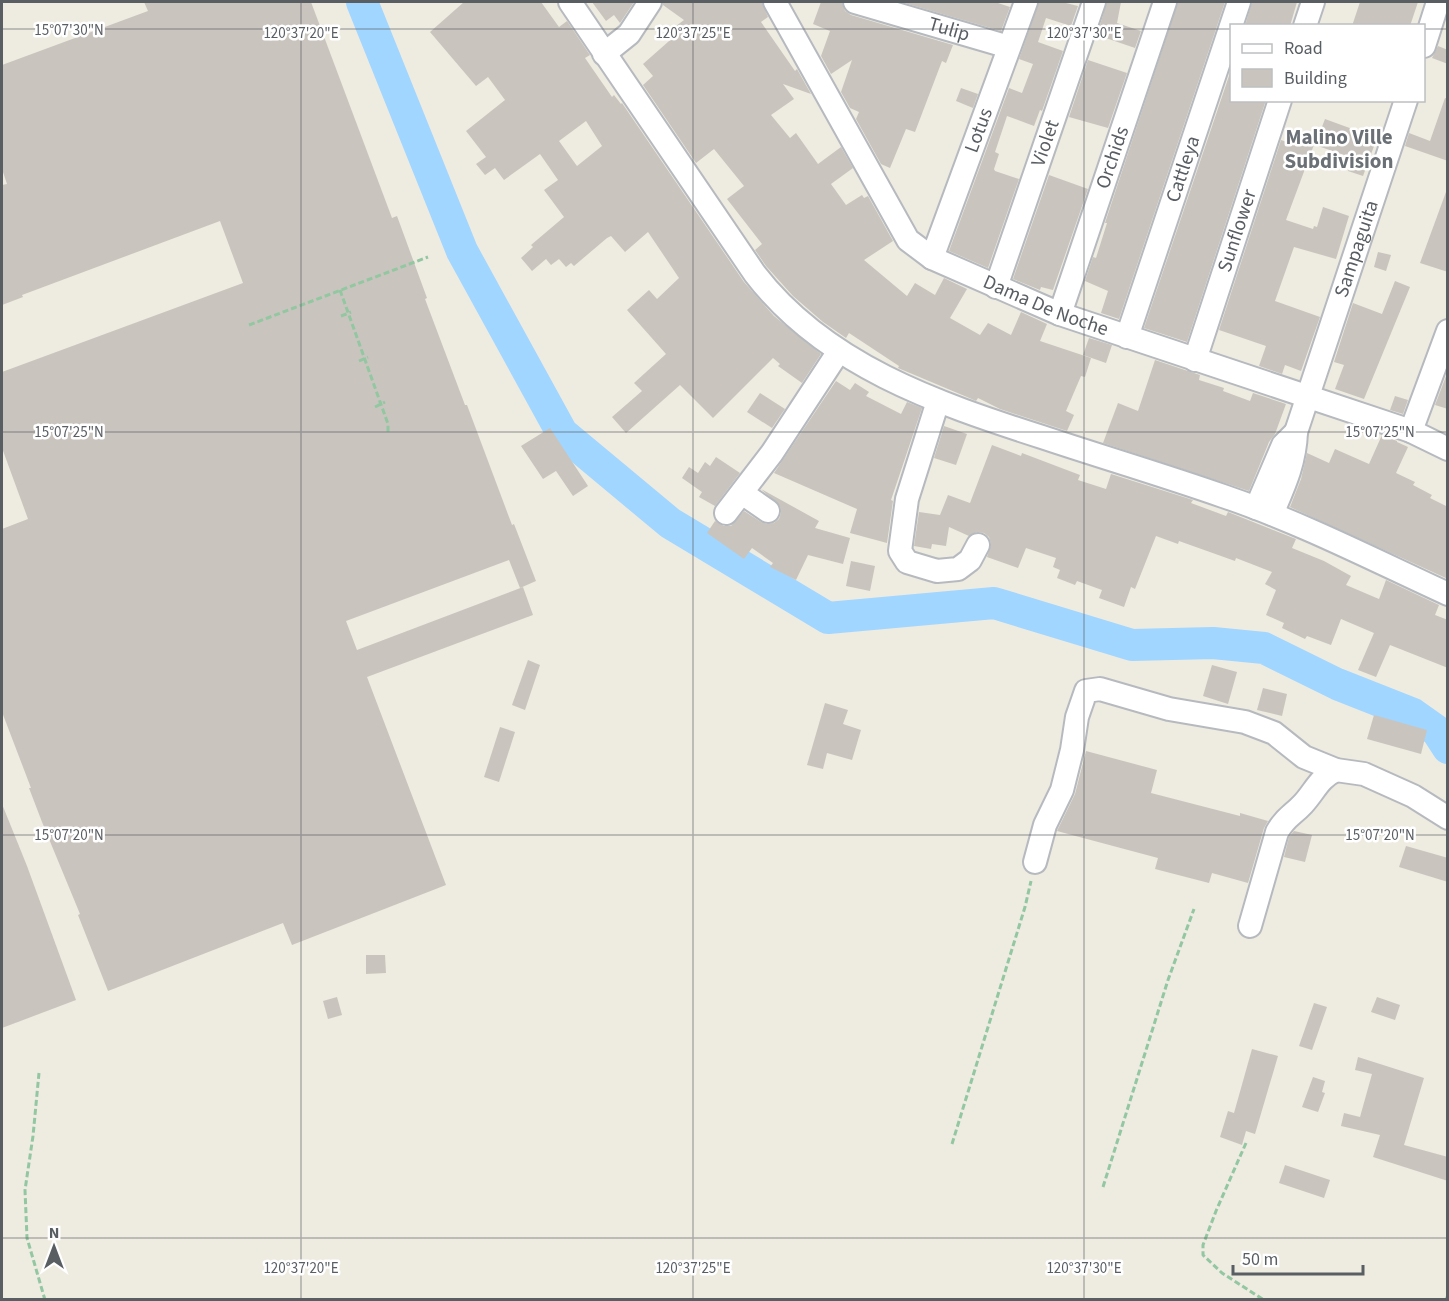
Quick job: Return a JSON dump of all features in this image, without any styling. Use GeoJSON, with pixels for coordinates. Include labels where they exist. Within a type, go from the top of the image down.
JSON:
{"type":"FeatureCollection","features":[{"type":"Feature","properties":{"kind":"street"},"geometry":{"type":"LineString","coordinates":[[570,2],[771,295],[817,336],[839,351],[889,380],[979,417],[1268,501],[1448,594]]}},
{"type":"Feature","properties":{"kind":"street"},"geometry":{"type":"LineString","coordinates":[[604,54],[629,34],[650,2]]}},
{"type":"Feature","properties":{"kind":"street","name":"Dama De Noche"},"geometry":{"type":"LineString","coordinates":[[775,2],[908,240],[932,258],[1060,314],[1411,431],[1448,449]]}},
{"type":"Feature","properties":{"kind":"street","name":"Tulip"},"geometry":{"type":"LineString","coordinates":[[855,2],[1009,47]]}},
{"type":"Feature","properties":{"kind":"street","name":"Lotus"},"geometry":{"type":"LineString","coordinates":[[932,258],[1026,2]]}},
{"type":"Feature","properties":{"kind":"street","name":"Violet"},"geometry":{"type":"LineString","coordinates":[[996,287],[1094,2]]}},
{"type":"Feature","properties":{"kind":"street","name":"Orchids"},"geometry":{"type":"LineString","coordinates":[[1060,314],[1165,2]]}},
{"type":"Feature","properties":{"kind":"street","name":"Cattleya"},"geometry":{"type":"LineString","coordinates":[[1232,24],[1239,2]]}},
{"type":"Feature","properties":{"kind":"street"},"geometry":{"type":"LineString","coordinates":[[1306,24],[1313,2]]}},
{"type":"Feature","properties":{"kind":"street"},"geometry":{"type":"LineString","coordinates":[[1425,43],[1438,2]]}},
{"type":"Feature","properties":{"kind":"street","name":"Cattleya"},"geometry":{"type":"LineString","coordinates":[[1127,337],[1230,29]]}},
{"type":"Feature","properties":{"kind":"street","name":"Sunflower"},"geometry":{"type":"LineString","coordinates":[[1195,360],[1279,102]]}},
{"type":"Feature","properties":{"kind":"street","name":"Sampaguita"},"geometry":{"type":"LineString","coordinates":[[1268,501],[1283,445],[1296,432],[1405,102]]}},
{"type":"Feature","properties":{"kind":"street"},"geometry":{"type":"LineString","coordinates":[[1411,431],[1448,331]]}},
{"type":"Feature","properties":{"kind":"street"},"geometry":{"type":"LineString","coordinates":[[726,513],[772,453],[839,351]]}},
{"type":"Feature","properties":{"kind":"street"},"geometry":{"type":"LineString","coordinates":[[938,401],[907,499],[900,551],[907,562],[937,571],[958,568],[970,560],[978,545]]}},
{"type":"Feature","properties":{"kind":"street"},"geometry":{"type":"LineString","coordinates":[[742,494],[768,511]]}},
{"type":"Feature","properties":{"kind":"street"},"geometry":{"type":"LineString","coordinates":[[1035,862],[1046,825],[1062,790],[1077,717],[1086,691],[1100,689],[1169,709],[1245,722],[1274,733],[1304,757],[1336,770],[1365,774],[1413,796],[1448,818]]}},
{"type":"Feature","properties":{"kind":"street"},"geometry":{"type":"LineString","coordinates":[[1250,926],[1277,832],[1283,820],[1302,805],[1326,774],[1336,770]]}},
{"type":"Feature","properties":{"kind":"path"},"geometry":{"type":"LineString","coordinates":[[249,325],[428,257]]}},
{"type":"Feature","properties":{"kind":"path"},"geometry":{"type":"LineString","coordinates":[[340,290],[383,403],[388,432]]}},
{"type":"Feature","properties":{"kind":"path"},"geometry":{"type":"LineString","coordinates":[[341,316],[349,312]]}},
{"type":"Feature","properties":{"kind":"path"},"geometry":{"type":"LineString","coordinates":[[359,361],[366,358]]}},
{"type":"Feature","properties":{"kind":"path"},"geometry":{"type":"LineString","coordinates":[[375,407],[383,403]]}},
{"type":"Feature","properties":{"kind":"path"},"geometry":{"type":"LineString","coordinates":[[952,1144],[1025,907],[1035,862]]}},
{"type":"Feature","properties":{"kind":"path"},"geometry":{"type":"LineString","coordinates":[[1103,1187],[1168,980],[1194,909]]}},
{"type":"Feature","properties":{"kind":"path"},"geometry":{"type":"LineString","coordinates":[[39,1073],[25,1190],[27,1238],[45,1299]]}},
{"type":"Feature","properties":{"kind":"path"},"geometry":{"type":"LineString","coordinates":[[1246,1143],[1216,1210],[1203,1245],[1203,1255],[1222,1273],[1264,1299]]}},
{"type":"Feature","properties":{"kind":"path"},"geometry":{"type":"LineString","coordinates":[[1446,1299],[1448,1295]]}},
{"type":"Feature","properties":{"kind":"building"},"geometry":{"type":"Polygon","coordinates":[[[144,2],[311,2],[392,218],[397,216],[465,405],[467,405],[512,525],[514,524],[536,581],[520,588],[509,560],[346,621],[357,650],[523,587],[533,615],[367,677],[446,885],[292,945],[283,923],[108,991],[2,712],[2,529],[28,519],[2,448],[2,372],[243,283],[220,221],[22,295],[23,297],[2,305],[2,185],[7,184],[2,169],[2,65],[148,11],[144,2]]]}},
{"type":"Feature","properties":{"kind":"building"},"geometry":{"type":"Polygon","coordinates":[[[464,2],[541,2],[559,27],[567,21],[590,55],[585,58],[612,97],[614,95],[622,103],[744,282],[774,316],[821,354],[802,383],[778,366],[780,364],[773,358],[713,418],[680,385],[626,433],[612,417],[642,391],[634,383],[666,354],[627,310],[649,290],[657,299],[679,278],[648,232],[625,252],[611,236],[574,266],[571,263],[566,267],[559,259],[551,265],[546,259],[532,271],[521,258],[533,247],[531,245],[564,217],[544,190],[558,180],[540,154],[504,180],[495,168],[485,175],[476,164],[486,157],[466,131],[505,100],[488,77],[476,86],[430,32],[464,2]],[[586,121],[559,141],[577,166],[602,146],[586,121]]]}},
{"type":"Feature","properties":{"kind":"building"},"geometry":{"type":"Polygon","coordinates":[[[592,2],[634,2],[620,23],[614,15],[606,21],[592,2]]]}},
{"type":"Feature","properties":{"kind":"building"},"geometry":{"type":"Polygon","coordinates":[[[663,2],[762,2],[768,17],[761,22],[795,71],[797,69],[811,94],[783,84],[794,99],[771,115],[790,138],[796,133],[818,164],[841,147],[853,168],[831,184],[846,205],[862,195],[864,198],[868,196],[893,241],[864,260],[907,296],[915,283],[935,295],[944,278],[967,289],[950,318],[980,335],[988,323],[1011,335],[1021,312],[1047,324],[1040,341],[1091,358],[1085,377],[1081,376],[1066,411],[1074,415],[1067,431],[1000,409],[978,398],[976,401],[898,368],[899,366],[849,333],[846,338],[793,296],[755,250],[762,244],[727,199],[744,186],[714,149],[696,163],[643,85],[653,76],[643,64],[677,34],[672,29],[684,20],[663,5],[663,2]]]}},
{"type":"Feature","properties":{"kind":"building"},"geometry":{"type":"Polygon","coordinates":[[[821,2],[842,2],[845,11],[851,15],[953,45],[946,63],[942,61],[915,132],[906,129],[890,168],[881,164],[856,119],[859,112],[850,108],[841,92],[852,60],[831,74],[821,56],[830,31],[813,24],[821,2]]]}},
{"type":"Feature","properties":{"kind":"building"},"geometry":{"type":"Polygon","coordinates":[[[901,2],[995,2],[1010,7],[1001,31],[901,2]]]}},
{"type":"Feature","properties":{"kind":"building"},"geometry":{"type":"Polygon","coordinates":[[[1039,2],[1062,2],[1078,6],[1071,26],[1046,18],[1038,42],[1063,51],[1042,111],[1040,110],[1034,126],[1007,116],[995,152],[999,154],[994,169],[1019,179],[988,268],[949,251],[1009,88],[1022,93],[1033,64],[1019,59],[1039,2]]]}},
{"type":"Feature","properties":{"kind":"building"},"geometry":{"type":"Polygon","coordinates":[[[1107,2],[1121,2],[1117,23],[1141,31],[1135,48],[1097,35],[1107,2]]]}},
{"type":"Feature","properties":{"kind":"building"},"geometry":{"type":"Polygon","coordinates":[[[1178,2],[1225,2],[1119,319],[1101,313],[1108,291],[1085,281],[1093,257],[1096,258],[1107,223],[1105,223],[1178,2]]]}},
{"type":"Feature","properties":{"kind":"building"},"geometry":{"type":"Polygon","coordinates":[[[1252,2],[1297,2],[1291,24],[1246,24],[1252,2]]]}},
{"type":"Feature","properties":{"kind":"building"},"geometry":{"type":"Polygon","coordinates":[[[1360,2],[1418,2],[1411,24],[1353,24],[1360,2]]]}},
{"type":"Feature","properties":{"kind":"building"},"geometry":{"type":"Polygon","coordinates":[[[1438,46],[1448,50],[1448,64],[1432,58],[1438,46]]]}},
{"type":"Feature","properties":{"kind":"building"},"geometry":{"type":"Polygon","coordinates":[[[1088,60],[1127,73],[1108,128],[1069,117],[1088,60]]]}},
{"type":"Feature","properties":{"kind":"building"},"geometry":{"type":"Polygon","coordinates":[[[1230,73],[1230,102],[1265,102],[1187,342],[1144,328],[1230,73]]]}},
{"type":"Feature","properties":{"kind":"building"},"geometry":{"type":"Polygon","coordinates":[[[961,88],[978,94],[973,108],[956,101],[961,88]]]}},
{"type":"Feature","properties":{"kind":"building"},"geometry":{"type":"Polygon","coordinates":[[[1445,98],[1448,99],[1448,161],[1405,146],[1409,133],[1430,141],[1445,98]]]}},
{"type":"Feature","properties":{"kind":"building"},"geometry":{"type":"Polygon","coordinates":[[[1325,119],[1377,138],[1363,176],[1348,171],[1353,158],[1315,145],[1325,119]]]}},
{"type":"Feature","properties":{"kind":"building"},"geometry":{"type":"Polygon","coordinates":[[[1290,133],[1315,142],[1286,220],[1313,229],[1314,226],[1317,227],[1323,207],[1349,216],[1336,259],[1294,247],[1275,301],[1320,317],[1301,371],[1285,365],[1282,374],[1259,366],[1266,346],[1219,330],[1281,140],[1287,142],[1290,133]]]}},
{"type":"Feature","properties":{"kind":"building"},"geometry":{"type":"Polygon","coordinates":[[[1049,175],[1088,189],[1053,290],[1041,287],[1040,290],[1013,279],[1049,175]]]}},
{"type":"Feature","properties":{"kind":"building"},"geometry":{"type":"Polygon","coordinates":[[[1446,192],[1448,193],[1448,272],[1420,263],[1446,192]]]}},
{"type":"Feature","properties":{"kind":"building"},"geometry":{"type":"Polygon","coordinates":[[[1378,252],[1391,255],[1386,271],[1374,267],[1378,252]]]}},
{"type":"Feature","properties":{"kind":"building"},"geometry":{"type":"Polygon","coordinates":[[[1395,281],[1410,287],[1364,399],[1335,389],[1344,365],[1334,362],[1353,303],[1382,314],[1395,281]]]}},
{"type":"Feature","properties":{"kind":"building"},"geometry":{"type":"Polygon","coordinates":[[[1089,338],[1112,345],[1106,363],[1083,355],[1089,338]]]}},
{"type":"Feature","properties":{"kind":"building"},"geometry":{"type":"Polygon","coordinates":[[[1155,360],[1200,375],[1199,380],[1224,388],[1223,391],[1250,401],[1253,393],[1286,404],[1249,491],[1103,443],[1118,403],[1138,411],[1155,360]]]}},
{"type":"Feature","properties":{"kind":"building"},"geometry":{"type":"Polygon","coordinates":[[[1448,371],[1448,409],[1435,405],[1448,371]]]}},
{"type":"Feature","properties":{"kind":"building"},"geometry":{"type":"Polygon","coordinates":[[[836,381],[850,390],[855,383],[869,392],[866,396],[901,414],[907,402],[922,408],[891,500],[893,501],[887,543],[850,533],[857,509],[774,473],[836,381]]]}},
{"type":"Feature","properties":{"kind":"building"},"geometry":{"type":"Polygon","coordinates":[[[760,393],[785,409],[772,428],[747,412],[760,393]]]}},
{"type":"Feature","properties":{"kind":"building"},"geometry":{"type":"Polygon","coordinates":[[[1395,396],[1408,400],[1403,414],[1390,410],[1395,396]]]}},
{"type":"Feature","properties":{"kind":"building"},"geometry":{"type":"Polygon","coordinates":[[[944,426],[967,434],[956,465],[934,458],[944,426]]]}},
{"type":"Feature","properties":{"kind":"building"},"geometry":{"type":"Polygon","coordinates":[[[550,428],[588,486],[573,496],[556,471],[543,479],[521,446],[550,428]]]}},
{"type":"Feature","properties":{"kind":"building"},"geometry":{"type":"Polygon","coordinates":[[[1382,435],[1408,447],[1396,473],[1415,482],[1413,485],[1432,495],[1430,498],[1448,507],[1448,579],[1290,507],[1301,479],[1307,453],[1329,463],[1335,449],[1369,464],[1382,435]]]}},
{"type":"Feature","properties":{"kind":"building"},"geometry":{"type":"Polygon","coordinates":[[[992,445],[1021,456],[1022,453],[1080,475],[1078,480],[1106,489],[1111,474],[1193,500],[1191,503],[1226,516],[1228,512],[1296,539],[1292,548],[1324,561],[1351,576],[1346,585],[1379,599],[1386,580],[1439,605],[1435,615],[1448,620],[1448,668],[1390,645],[1376,677],[1358,670],[1374,633],[1341,619],[1331,645],[1307,636],[1305,639],[1282,628],[1284,623],[1266,615],[1276,590],[1265,584],[1272,572],[1236,558],[1235,561],[1179,541],[1178,544],[1156,536],[1135,589],[1131,587],[1124,607],[1099,598],[1102,590],[1077,581],[1075,585],[1057,578],[1060,570],[1053,567],[1056,558],[1026,548],[1018,568],[987,557],[991,544],[989,537],[984,533],[977,532],[969,536],[949,527],[946,546],[932,544],[931,549],[914,546],[919,512],[940,515],[948,495],[970,503],[992,445]]]}},
{"type":"Feature","properties":{"kind":"building"},"geometry":{"type":"Polygon","coordinates":[[[716,457],[740,473],[715,506],[699,497],[702,492],[682,478],[689,467],[698,473],[705,462],[710,466],[716,457]]]}},
{"type":"Feature","properties":{"kind":"building"},"geometry":{"type":"Polygon","coordinates":[[[761,489],[819,521],[815,528],[850,538],[843,564],[808,555],[796,580],[770,567],[773,563],[752,548],[744,559],[707,533],[715,521],[724,526],[731,526],[744,511],[767,524],[779,519],[780,506],[761,489]]]}},
{"type":"Feature","properties":{"kind":"building"},"geometry":{"type":"Polygon","coordinates":[[[851,561],[875,566],[870,591],[846,586],[851,561]]]}},
{"type":"Feature","properties":{"kind":"building"},"geometry":{"type":"Polygon","coordinates":[[[528,660],[540,665],[525,710],[512,705],[528,660]]]}},
{"type":"Feature","properties":{"kind":"building"},"geometry":{"type":"Polygon","coordinates":[[[1212,665],[1237,672],[1228,704],[1203,696],[1212,665]]]}},
{"type":"Feature","properties":{"kind":"building"},"geometry":{"type":"Polygon","coordinates":[[[1263,688],[1287,694],[1282,716],[1257,710],[1263,688]]]}},
{"type":"Feature","properties":{"kind":"building"},"geometry":{"type":"Polygon","coordinates":[[[825,703],[848,710],[843,724],[861,730],[852,760],[827,753],[823,769],[807,765],[825,703]]]}},
{"type":"Feature","properties":{"kind":"building"},"geometry":{"type":"Polygon","coordinates":[[[1374,715],[1427,730],[1421,754],[1367,739],[1374,715]]]}},
{"type":"Feature","properties":{"kind":"building"},"geometry":{"type":"Polygon","coordinates":[[[500,727],[515,732],[499,782],[484,777],[500,727]]]}},
{"type":"Feature","properties":{"kind":"building"},"geometry":{"type":"Polygon","coordinates":[[[1086,751],[1157,770],[1151,793],[1268,821],[1248,883],[1212,873],[1209,883],[1155,869],[1158,858],[1057,831],[1075,794],[1086,751]]]}},
{"type":"Feature","properties":{"kind":"building"},"geometry":{"type":"Polygon","coordinates":[[[2,804],[76,1000],[2,1028],[2,804]]]}},
{"type":"Feature","properties":{"kind":"building"},"geometry":{"type":"Polygon","coordinates":[[[1294,831],[1312,835],[1305,862],[1284,857],[1289,837],[1294,831]]]}},
{"type":"Feature","properties":{"kind":"building"},"geometry":{"type":"Polygon","coordinates":[[[1406,846],[1448,858],[1448,882],[1399,867],[1406,846]]]}},
{"type":"Feature","properties":{"kind":"building"},"geometry":{"type":"Polygon","coordinates":[[[366,955],[385,955],[386,973],[366,974],[366,955]]]}},
{"type":"Feature","properties":{"kind":"building"},"geometry":{"type":"Polygon","coordinates":[[[337,997],[342,1015],[328,1019],[323,1001],[337,997]]]}},
{"type":"Feature","properties":{"kind":"building"},"geometry":{"type":"Polygon","coordinates":[[[1377,997],[1400,1005],[1395,1020],[1371,1012],[1377,997]]]}},
{"type":"Feature","properties":{"kind":"building"},"geometry":{"type":"Polygon","coordinates":[[[1314,1003],[1327,1007],[1312,1050],[1299,1046],[1314,1003]]]}},
{"type":"Feature","properties":{"kind":"building"},"geometry":{"type":"Polygon","coordinates":[[[1252,1049],[1278,1056],[1255,1134],[1246,1131],[1242,1145],[1220,1137],[1228,1111],[1234,1113],[1252,1049]]]}},
{"type":"Feature","properties":{"kind":"building"},"geometry":{"type":"Polygon","coordinates":[[[1358,1057],[1424,1078],[1404,1145],[1448,1157],[1448,1181],[1373,1157],[1380,1135],[1341,1126],[1344,1113],[1360,1117],[1372,1074],[1355,1070],[1358,1057]]]}},
{"type":"Feature","properties":{"kind":"building"},"geometry":{"type":"Polygon","coordinates":[[[1313,1077],[1325,1081],[1322,1092],[1325,1093],[1318,1112],[1302,1107],[1313,1077]]]}},
{"type":"Feature","properties":{"kind":"building"},"geometry":{"type":"Polygon","coordinates":[[[1285,1165],[1330,1180],[1324,1198],[1279,1183],[1285,1165]]]}},
{"type":"Feature","properties":{"kind":"waterway"},"geometry":{"type":"LineString","coordinates":[[362,2],[462,251],[562,433],[670,523],[828,618],[994,603],[1132,645],[1213,643],[1264,648],[1337,684],[1413,714],[1437,731],[1448,748]]}},
{"type":"Feature","properties":{"kind":"district","name":"Malino Ville Subdivision"},"geometry":{"type":"Point","coordinates":[1339,149]}}]}
